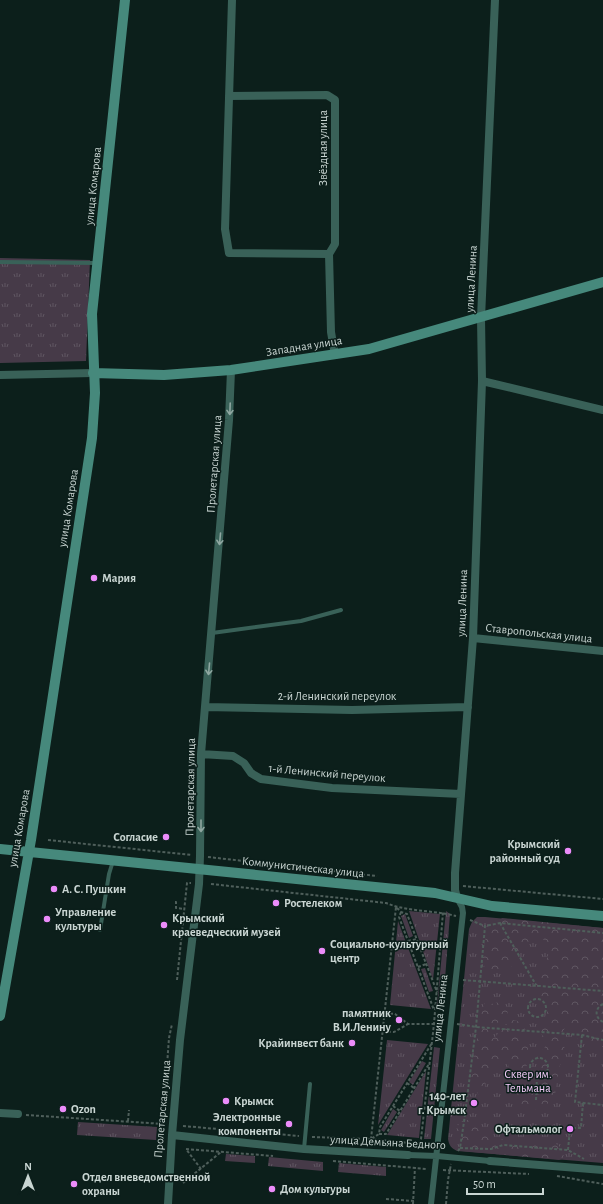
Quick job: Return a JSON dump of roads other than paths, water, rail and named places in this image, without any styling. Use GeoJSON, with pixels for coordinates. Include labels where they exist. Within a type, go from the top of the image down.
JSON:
{"type":"FeatureCollection","features":[{"type":"Feature","properties":{"kind":"main road","name":"улица Комарова"},"geometry":{"type":"LineString","coordinates":[[0,1016],[29,853],[92,438],[95,394],[93,373],[92,314],[125,0]]}},
{"type":"Feature","properties":{"kind":"main road","name":"Западная улица"},"geometry":{"type":"LineString","coordinates":[[93,373],[164,376],[231,370],[369,349],[603,282]]}},
{"type":"Feature","properties":{"kind":"main road","name":"Коммунистическая улица"},"geometry":{"type":"LineString","coordinates":[[0,850],[44,853],[435,893],[492,906],[603,916]]}},
{"type":"Feature","properties":{"kind":"street"},"geometry":{"type":"LineString","coordinates":[[232,0],[225,229],[229,253],[329,254]]}},
{"type":"Feature","properties":{"kind":"street","name":"улица Ленина"},"geometry":{"type":"LineString","coordinates":[[431,1204],[463,913],[454,885],[473,638],[482,381],[481,318],[496,0]]}},
{"type":"Feature","properties":{"kind":"street","name":"Звёздная улица"},"geometry":{"type":"LineString","coordinates":[[229,96],[327,95],[335,100],[334,244],[329,254],[331,332],[335,355]]}},
{"type":"Feature","properties":{"kind":"street","name":"Пролетарская улица"},"geometry":{"type":"LineString","coordinates":[[168,1204],[180,1040],[200,870],[201,754],[230,420],[231,370]]}},
{"type":"Feature","properties":{"kind":"street","name":"Западная улица"},"geometry":{"type":"LineString","coordinates":[[0,375],[93,373]]}},
{"type":"Feature","properties":{"kind":"street"},"geometry":{"type":"LineString","coordinates":[[482,381],[603,410]]}},
{"type":"Feature","properties":{"kind":"street","name":"Ставропольская улица"},"geometry":{"type":"LineString","coordinates":[[473,638],[603,651]]}},
{"type":"Feature","properties":{"kind":"street","name":"2-й Ленинский переулок"},"geometry":{"type":"LineString","coordinates":[[205,707],[352,710],[468,707]]}},
{"type":"Feature","properties":{"kind":"street","name":"1-й Ленинский переулок"},"geometry":{"type":"LineString","coordinates":[[201,754],[233,756],[244,763],[251,773],[261,779],[332,788],[461,794]]}},
{"type":"Feature","properties":{"kind":"street"},"geometry":{"type":"LineString","coordinates":[[0,1113],[18,1114]]}},
{"type":"Feature","properties":{"kind":"street","name":"улица Демьяна Бедного"},"geometry":{"type":"LineString","coordinates":[[172,1135],[304,1149],[437,1156],[603,1170]]}},
{"type":"Feature","properties":{"kind":"lane"},"geometry":{"type":"LineString","coordinates":[[0,262],[98,263]]}},
{"type":"Feature","properties":{"kind":"lane"},"geometry":{"type":"LineString","coordinates":[[212,633],[301,621],[340,610]]}},
{"type":"Feature","properties":{"kind":"lane"},"geometry":{"type":"LineString","coordinates":[[100,930],[109,874],[114,861]]}},
{"type":"Feature","properties":{"kind":"lane"},"geometry":{"type":"LineString","coordinates":[[304,1149],[310,1084]]}},
{"type":"Feature","properties":{"kind":"place","name":"Мария"},"geometry":{"type":"Point","coordinates":[94,578]}},
{"type":"Feature","properties":{"kind":"place","name":"Согласие"},"geometry":{"type":"Point","coordinates":[166,837]}},
{"type":"Feature","properties":{"kind":"place","name":"Крымский районный суд"},"geometry":{"type":"Point","coordinates":[568,851]}},
{"type":"Feature","properties":{"kind":"place","name":"А. С. Пушкин"},"geometry":{"type":"Point","coordinates":[54,889]}},
{"type":"Feature","properties":{"kind":"place","name":"Ростелеком"},"geometry":{"type":"Point","coordinates":[276,903]}},
{"type":"Feature","properties":{"kind":"place","name":"Управление культуры"},"geometry":{"type":"Point","coordinates":[47,919]}},
{"type":"Feature","properties":{"kind":"place","name":"Крымский краеведческий музей"},"geometry":{"type":"Point","coordinates":[164,925]}},
{"type":"Feature","properties":{"kind":"place","name":"Социально-культурный центр"},"geometry":{"type":"Point","coordinates":[322,951]}},
{"type":"Feature","properties":{"kind":"place","name":"памятник В.И.Ленину"},"geometry":{"type":"Point","coordinates":[399,1020]}},
{"type":"Feature","properties":{"kind":"place","name":"Крайинвест банк"},"geometry":{"type":"Point","coordinates":[352,1043]}},
{"type":"Feature","properties":{"kind":"place","name":"Крымск"},"geometry":{"type":"Point","coordinates":[226,1101]}},
{"type":"Feature","properties":{"kind":"place","name":"140-лет г. Крымск"},"geometry":{"type":"Point","coordinates":[474,1103]}},
{"type":"Feature","properties":{"kind":"place","name":"Ozon"},"geometry":{"type":"Point","coordinates":[63,1109]}},
{"type":"Feature","properties":{"kind":"place","name":"Электронные компоненты"},"geometry":{"type":"Point","coordinates":[289,1124]}},
{"type":"Feature","properties":{"kind":"place","name":"Офтальмолог"},"geometry":{"type":"Point","coordinates":[570,1129]}},
{"type":"Feature","properties":{"kind":"place","name":"Отдел вневедомственной охраны"},"geometry":{"type":"Point","coordinates":[74,1184]}},
{"type":"Feature","properties":{"kind":"place","name":"Дом культуры"},"geometry":{"type":"Point","coordinates":[272,1189]}},
{"type":"Feature","properties":{"kind":"park label","name":"Сквер им. Тельмана"},"geometry":{"type":"Point","coordinates":[528,1081]}}]}
